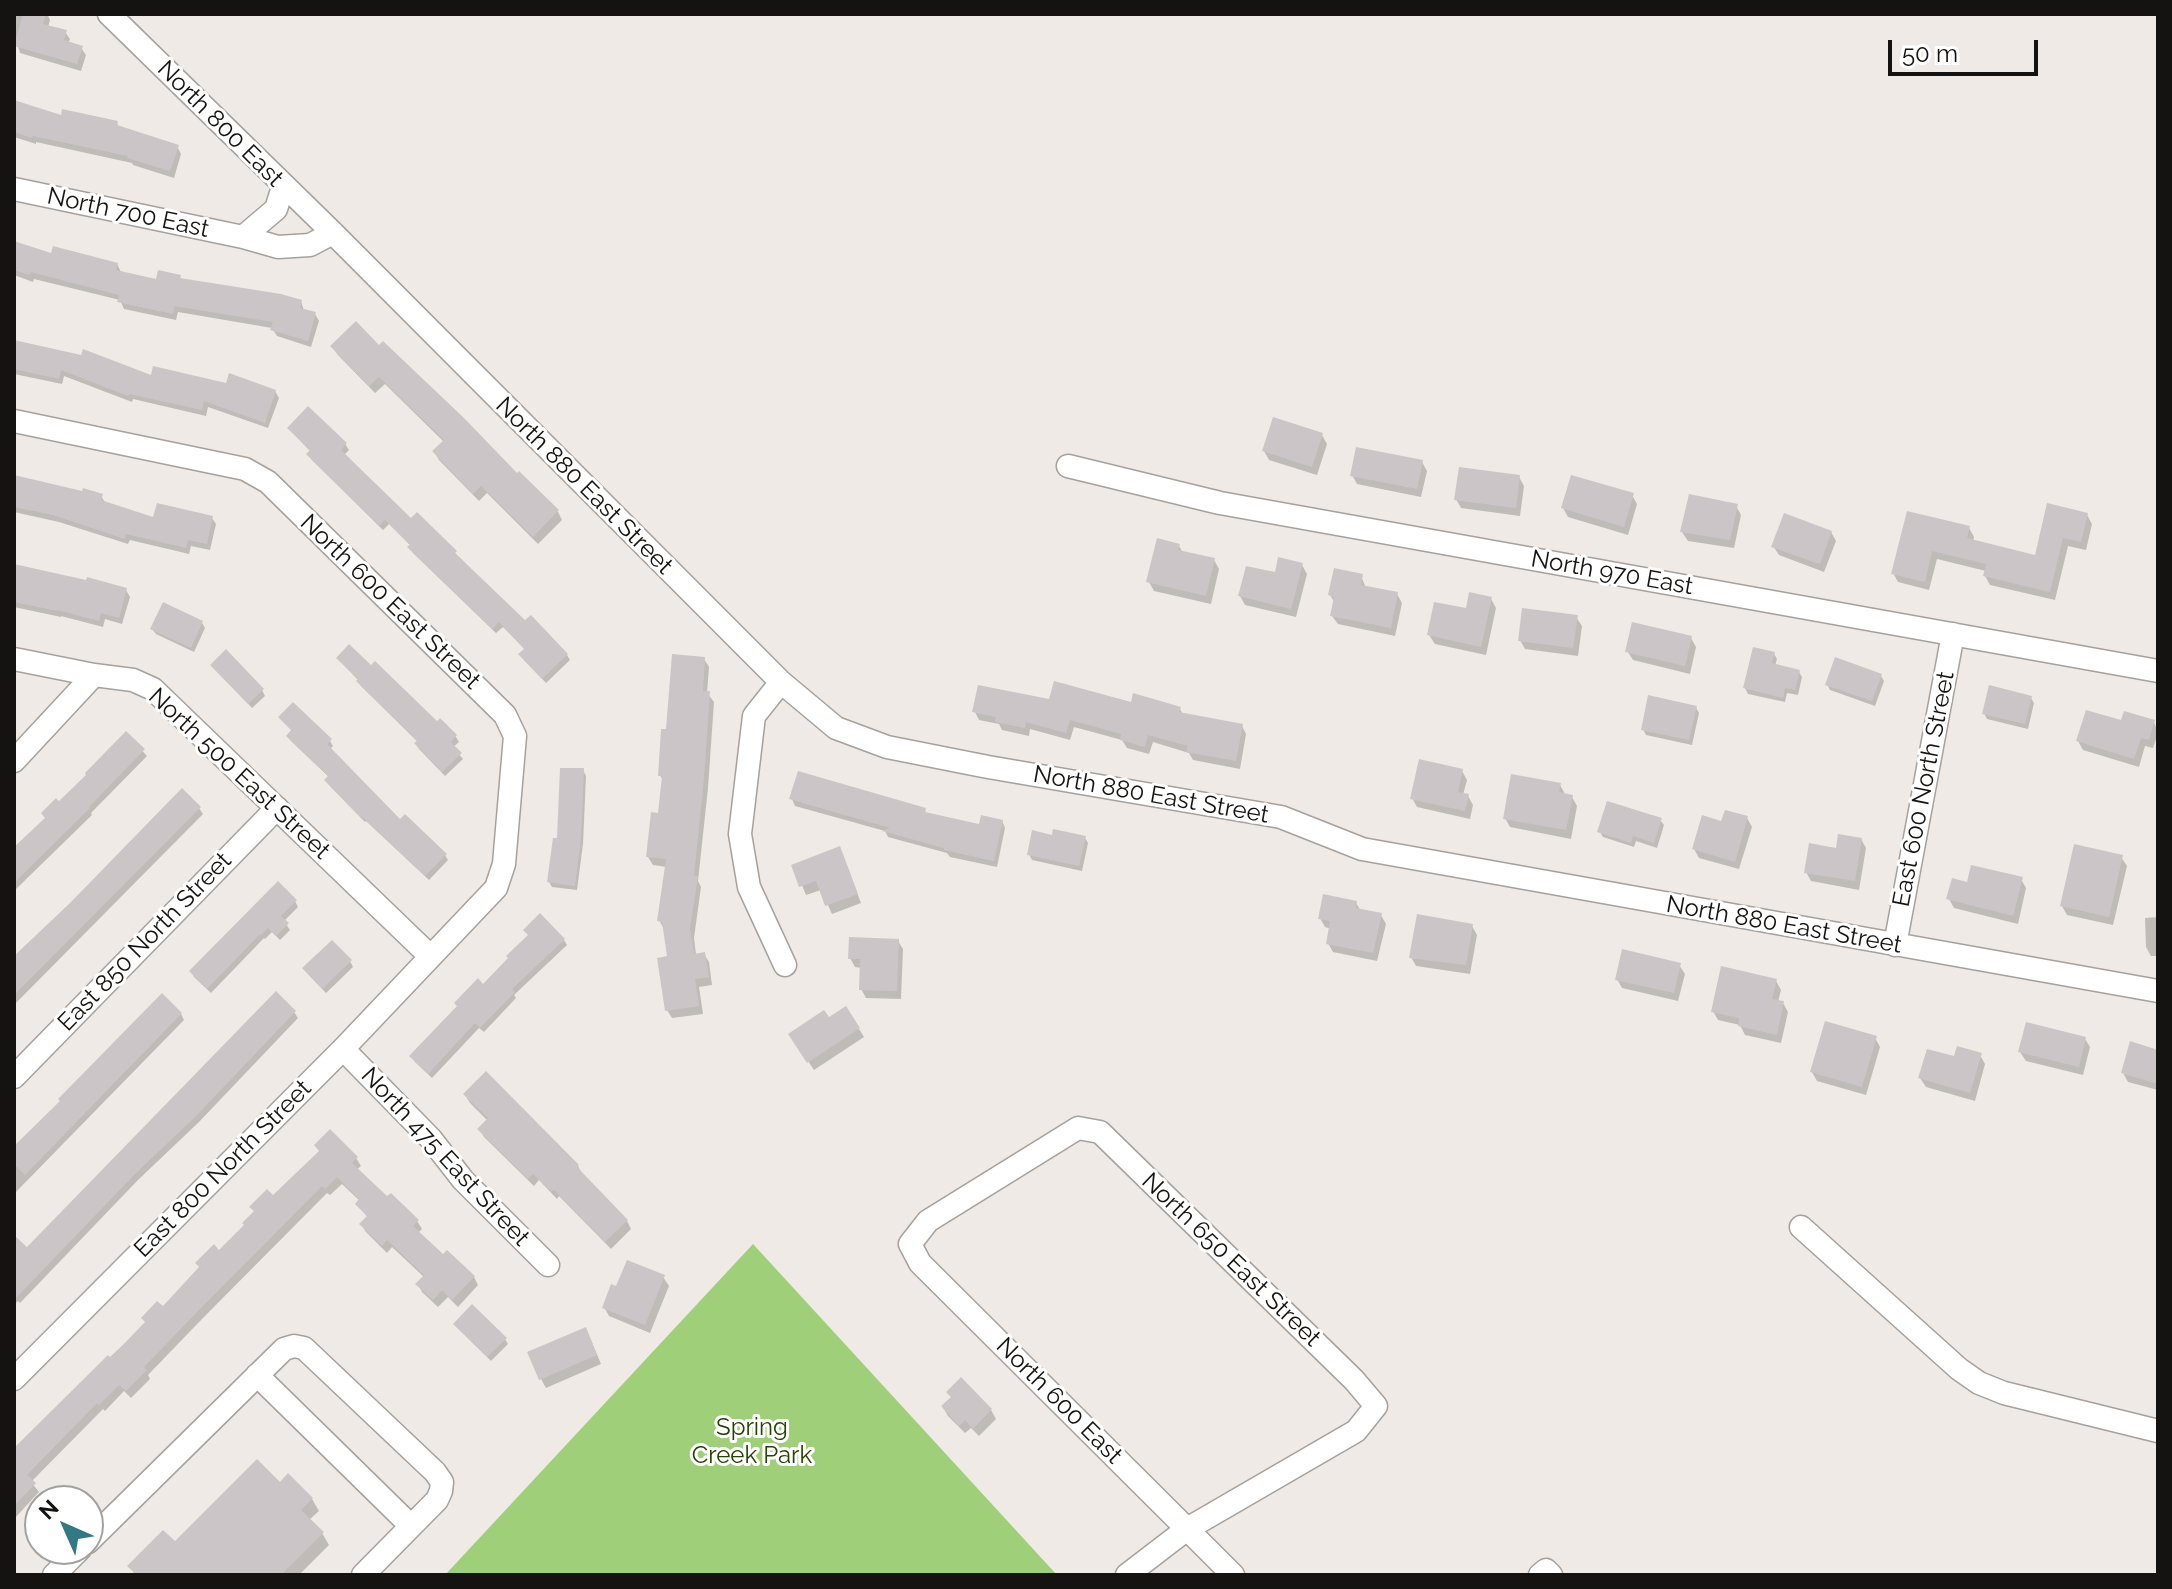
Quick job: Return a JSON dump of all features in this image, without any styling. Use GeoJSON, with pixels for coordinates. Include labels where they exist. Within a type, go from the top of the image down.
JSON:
{"type":"FeatureCollection","features":[{"type":"Feature","properties":{"kind":"street","name":"North 800 East"},"geometry":{"type":"LineString","coordinates":[[109,14],[333,233]]}},
{"type":"Feature","properties":{"kind":"street","name":"North 700 East"},"geometry":{"type":"LineString","coordinates":[[243,237],[276,209],[283,187]]}},
{"type":"Feature","properties":{"kind":"street","name":"North 700 East"},"geometry":{"type":"LineString","coordinates":[[14,189],[278,247],[310,245],[333,233]]}},
{"type":"Feature","properties":{"kind":"street","name":"North 880 East Street"},"geometry":{"type":"LineString","coordinates":[[333,233],[781,682],[836,728],[887,747],[1281,817],[1362,849],[2158,991]]}},
{"type":"Feature","properties":{"kind":"street","name":"North 600 East Street"},"geometry":{"type":"LineString","coordinates":[[14,421],[245,469],[268,482],[505,715],[515,736],[504,864],[496,888],[430,956]]}},
{"type":"Feature","properties":{"kind":"street","name":"North 970 East"},"geometry":{"type":"LineString","coordinates":[[1068,466],[1236,506],[2158,671]]}},
{"type":"Feature","properties":{"kind":"street","name":"East 600 North Street"},"geometry":{"type":"LineString","coordinates":[[1895,945],[1953,634]]}},
{"type":"Feature","properties":{"kind":"street","name":"North 500 East Street"},"geometry":{"type":"LineString","coordinates":[[14,659],[133,680],[153,689],[430,956]]}},
{"type":"Feature","properties":{"kind":"street"},"geometry":{"type":"LineString","coordinates":[[14,761],[94,675]]}},
{"type":"Feature","properties":{"kind":"street"},"geometry":{"type":"LineString","coordinates":[[781,682],[754,716],[740,834],[749,887],[785,965]]}},
{"type":"Feature","properties":{"kind":"street","name":"East 850 North Street"},"geometry":{"type":"LineString","coordinates":[[14,1077],[277,808]]}},
{"type":"Feature","properties":{"kind":"street","name":"East 800 North Street"},"geometry":{"type":"LineString","coordinates":[[14,1379],[343,1049],[430,956]]}},
{"type":"Feature","properties":{"kind":"street","name":"North 475 East Street"},"geometry":{"type":"LineString","coordinates":[[343,1049],[431,1139],[463,1180],[548,1265]]}},
{"type":"Feature","properties":{"kind":"street","name":"North 600 East"},"geometry":{"type":"LineString","coordinates":[[1078,1128],[928,1221],[910,1244],[920,1263],[1233,1575]]}},
{"type":"Feature","properties":{"kind":"street","name":"North 650 East Street"},"geometry":{"type":"LineString","coordinates":[[1078,1128],[1100,1132],[1354,1380],[1376,1406],[1356,1431],[1187,1529]]}},
{"type":"Feature","properties":{"kind":"street"},"geometry":{"type":"LineString","coordinates":[[1801,1227],[1959,1369],[1979,1383],[2004,1393],[2158,1431]]}},
{"type":"Feature","properties":{"kind":"street"},"geometry":{"type":"LineString","coordinates":[[104,1526],[284,1349],[294,1346],[304,1348],[442,1482],[437,1500],[363,1575]]}},
{"type":"Feature","properties":{"kind":"street"},"geometry":{"type":"LineString","coordinates":[[257,1375],[411,1526]]}},
{"type":"Feature","properties":{"kind":"street"},"geometry":{"type":"LineString","coordinates":[[1127,1575],[1187,1529]]}},
{"type":"Feature","properties":{"kind":"green space","name":"Spring Creek Park"},"geometry":{"type":"Polygon","coordinates":[[[753,1244],[1057,1575],[445,1575],[753,1244]]]}},
{"type":"Feature","properties":{"kind":"building"},"geometry":{"type":"Polygon","coordinates":[[[23,14],[46,14],[43,24],[67,30],[64,40],[83,46],[77,64],[14,46],[23,14]]]}},
{"type":"Feature","properties":{"kind":"building"},"geometry":{"type":"Polygon","coordinates":[[[14,100],[61,115],[62,109],[118,121],[117,125],[179,145],[170,171],[128,156],[14,132],[14,100]]]}},
{"type":"Feature","properties":{"kind":"building"},"geometry":{"type":"Polygon","coordinates":[[[14,241],[51,253],[53,246],[118,263],[116,270],[156,279],[158,270],[181,275],[180,278],[302,300],[300,308],[316,312],[308,341],[270,330],[273,322],[174,306],[173,314],[117,302],[119,295],[14,270],[14,241]]]}},
{"type":"Feature","properties":{"kind":"building"},"geometry":{"type":"Polygon","coordinates":[[[356,321],[379,345],[383,341],[517,473],[519,471],[559,510],[533,537],[481,486],[473,494],[432,451],[444,440],[379,377],[369,386],[330,346],[356,321]]]}},
{"type":"Feature","properties":{"kind":"building"},"geometry":{"type":"Polygon","coordinates":[[[14,340],[81,355],[83,349],[151,375],[153,366],[226,383],[229,373],[276,390],[265,423],[204,401],[202,410],[128,396],[61,370],[59,379],[14,369],[14,340]]]}},
{"type":"Feature","properties":{"kind":"building"},"geometry":{"type":"Polygon","coordinates":[[[308,406],[347,443],[341,450],[411,518],[417,512],[525,620],[531,615],[568,654],[542,679],[518,654],[524,649],[499,622],[492,629],[407,547],[410,544],[385,520],[379,526],[306,454],[310,450],[287,428],[308,406]]]}},
{"type":"Feature","properties":{"kind":"building"},"geometry":{"type":"Polygon","coordinates":[[[1273,417],[1323,433],[1312,467],[1262,451],[1273,417]]]}},
{"type":"Feature","properties":{"kind":"building"},"geometry":{"type":"Polygon","coordinates":[[[1356,447],[1423,460],[1417,489],[1350,476],[1356,447]]]}},
{"type":"Feature","properties":{"kind":"building"},"geometry":{"type":"Polygon","coordinates":[[[1459,467],[1520,475],[1516,508],[1454,500],[1459,467]]]}},
{"type":"Feature","properties":{"kind":"building"},"geometry":{"type":"Polygon","coordinates":[[[14,475],[103,494],[101,500],[153,517],[157,503],[213,516],[207,544],[188,540],[186,548],[126,534],[125,539],[53,515],[14,507],[14,475]]]}},
{"type":"Feature","properties":{"kind":"building"},"geometry":{"type":"Polygon","coordinates":[[[1571,475],[1634,493],[1624,527],[1561,508],[1571,475]]]}},
{"type":"Feature","properties":{"kind":"building"},"geometry":{"type":"Polygon","coordinates":[[[1689,494],[1738,504],[1730,540],[1680,532],[1689,494]]]}},
{"type":"Feature","properties":{"kind":"building"},"geometry":{"type":"Polygon","coordinates":[[[2047,503],[2088,513],[2081,542],[2063,538],[2050,592],[1983,576],[1986,564],[1932,551],[1925,582],[1891,574],[1907,511],[1970,526],[1967,538],[2035,555],[2047,503]]]}},
{"type":"Feature","properties":{"kind":"building"},"geometry":{"type":"Polygon","coordinates":[[[1784,513],[1832,531],[1820,564],[1771,547],[1784,513]]]}},
{"type":"Feature","properties":{"kind":"building"},"geometry":{"type":"Polygon","coordinates":[[[1157,538],[1180,544],[1178,550],[1215,558],[1206,596],[1146,582],[1157,538]]]}},
{"type":"Feature","properties":{"kind":"building"},"geometry":{"type":"Polygon","coordinates":[[[1278,557],[1303,563],[1291,609],[1238,596],[1246,566],[1275,572],[1278,557]]]}},
{"type":"Feature","properties":{"kind":"building"},"geometry":{"type":"Polygon","coordinates":[[[14,564],[86,580],[87,577],[127,588],[119,618],[101,613],[99,621],[14,602],[14,564]]]}},
{"type":"Feature","properties":{"kind":"building"},"geometry":{"type":"Polygon","coordinates":[[[1334,568],[1363,574],[1361,585],[1398,592],[1391,628],[1330,616],[1334,597],[1328,595],[1334,568]]]}},
{"type":"Feature","properties":{"kind":"building"},"geometry":{"type":"Polygon","coordinates":[[[1469,592],[1492,597],[1481,647],[1427,635],[1434,602],[1466,608],[1469,592]]]}},
{"type":"Feature","properties":{"kind":"building"},"geometry":{"type":"Polygon","coordinates":[[[163,602],[203,621],[191,648],[150,629],[163,602]]]}},
{"type":"Feature","properties":{"kind":"building"},"geometry":{"type":"Polygon","coordinates":[[[1522,608],[1578,615],[1573,648],[1518,641],[1522,608]]]}},
{"type":"Feature","properties":{"kind":"building"},"geometry":{"type":"Polygon","coordinates":[[[1632,622],[1692,636],[1685,666],[1625,652],[1632,622]]]}},
{"type":"Feature","properties":{"kind":"building"},"geometry":{"type":"Polygon","coordinates":[[[349,644],[371,665],[375,661],[437,721],[440,718],[457,735],[451,742],[462,753],[442,772],[414,743],[417,741],[336,658],[349,644]]]}},
{"type":"Feature","properties":{"kind":"building"},"geometry":{"type":"Polygon","coordinates":[[[1753,647],[1775,652],[1772,663],[1800,670],[1795,690],[1785,688],[1783,698],[1743,688],[1753,647]]]}},
{"type":"Feature","properties":{"kind":"building"},"geometry":{"type":"Polygon","coordinates":[[[226,649],[264,689],[248,704],[210,665],[226,649]]]}},
{"type":"Feature","properties":{"kind":"building"},"geometry":{"type":"Polygon","coordinates":[[[672,654],[705,657],[703,691],[710,691],[694,876],[698,876],[690,928],[694,954],[705,952],[709,977],[695,979],[699,1006],[665,1011],[657,958],[667,956],[662,922],[657,921],[666,859],[646,857],[651,812],[658,813],[662,776],[658,776],[661,729],[666,729],[672,654]]]}},
{"type":"Feature","properties":{"kind":"building"},"geometry":{"type":"Polygon","coordinates":[[[1835,657],[1882,674],[1872,701],[1825,685],[1835,657]]]}},
{"type":"Feature","properties":{"kind":"building"},"geometry":{"type":"Polygon","coordinates":[[[1054,681],[1131,702],[1133,693],[1181,707],[1179,712],[1243,724],[1236,761],[1186,752],[1188,746],[1148,735],[1145,747],[1120,740],[1121,734],[1070,720],[1066,733],[1026,722],[1025,728],[995,722],[996,717],[972,712],[978,685],[1049,699],[1054,681]]]}},
{"type":"Feature","properties":{"kind":"building"},"geometry":{"type":"Polygon","coordinates":[[[1989,685],[2032,696],[2025,724],[1982,714],[1989,685]]]}},
{"type":"Feature","properties":{"kind":"building"},"geometry":{"type":"Polygon","coordinates":[[[1648,695],[1697,706],[1689,740],[1641,730],[1648,695]]]}},
{"type":"Feature","properties":{"kind":"building"},"geometry":{"type":"Polygon","coordinates":[[[293,702],[332,739],[327,744],[400,819],[405,814],[447,854],[425,876],[361,818],[324,780],[328,776],[286,736],[291,730],[278,717],[293,702]]]}},
{"type":"Feature","properties":{"kind":"building"},"geometry":{"type":"Polygon","coordinates":[[[2086,710],[2121,720],[2124,711],[2155,720],[2149,740],[2141,738],[2134,759],[2076,741],[2086,710]]]}},
{"type":"Feature","properties":{"kind":"building"},"geometry":{"type":"Polygon","coordinates":[[[126,731],[145,749],[14,883],[14,847],[45,818],[41,813],[56,798],[59,801],[86,775],[126,731]]]}},
{"type":"Feature","properties":{"kind":"building"},"geometry":{"type":"Polygon","coordinates":[[[1419,759],[1463,769],[1458,792],[1469,794],[1465,811],[1410,799],[1419,759]]]}},
{"type":"Feature","properties":{"kind":"building"},"geometry":{"type":"Polygon","coordinates":[[[560,768],[584,768],[575,886],[547,882],[553,838],[557,838],[560,768]]]}},
{"type":"Feature","properties":{"kind":"building"},"geometry":{"type":"Polygon","coordinates":[[[798,771],[926,808],[925,812],[979,824],[981,815],[1003,820],[994,861],[944,850],[882,831],[890,828],[789,799],[798,771]]]}},
{"type":"Feature","properties":{"kind":"building"},"geometry":{"type":"Polygon","coordinates":[[[1511,774],[1561,783],[1559,792],[1573,795],[1566,830],[1503,819],[1511,774]]]}},
{"type":"Feature","properties":{"kind":"building"},"geometry":{"type":"Polygon","coordinates":[[[182,788],[201,807],[14,995],[14,956],[182,788]]]}},
{"type":"Feature","properties":{"kind":"building"},"geometry":{"type":"Polygon","coordinates":[[[1607,801],[1662,818],[1654,843],[1633,836],[1631,843],[1597,832],[1607,801]]]}},
{"type":"Feature","properties":{"kind":"building"},"geometry":{"type":"Polygon","coordinates":[[[1725,810],[1748,816],[1735,862],[1692,849],[1702,815],[1721,821],[1725,810]]]}},
{"type":"Feature","properties":{"kind":"building"},"geometry":{"type":"Polygon","coordinates":[[[1053,829],[1086,836],[1079,866],[1027,855],[1032,830],[1052,835],[1053,829]]]}},
{"type":"Feature","properties":{"kind":"building"},"geometry":{"type":"Polygon","coordinates":[[[1838,834],[1862,838],[1855,881],[1804,873],[1809,843],[1836,848],[1838,834]]]}},
{"type":"Feature","properties":{"kind":"building"},"geometry":{"type":"Polygon","coordinates":[[[2074,844],[2123,855],[2109,917],[2060,906],[2074,844]]]}},
{"type":"Feature","properties":{"kind":"building"},"geometry":{"type":"Polygon","coordinates":[[[840,846],[858,894],[825,906],[816,881],[799,887],[791,865],[840,846]]]}},
{"type":"Feature","properties":{"kind":"building"},"geometry":{"type":"Polygon","coordinates":[[[1971,865],[2023,877],[2013,916],[1946,899],[1952,878],[1967,882],[1971,865]]]}},
{"type":"Feature","properties":{"kind":"building"},"geometry":{"type":"Polygon","coordinates":[[[278,881],[297,900],[281,916],[289,923],[276,936],[268,928],[260,934],[207,989],[189,971],[278,881]]]}},
{"type":"Feature","properties":{"kind":"building"},"geometry":{"type":"Polygon","coordinates":[[[1323,894],[1357,901],[1356,908],[1382,913],[1373,953],[1326,944],[1330,921],[1318,919],[1323,894]]]}},
{"type":"Feature","properties":{"kind":"building"},"geometry":{"type":"Polygon","coordinates":[[[540,913],[565,939],[512,989],[515,992],[480,1028],[475,1023],[428,1074],[409,1056],[457,1006],[454,1003],[478,978],[483,984],[508,958],[506,956],[528,935],[523,930],[540,913]]]}},
{"type":"Feature","properties":{"kind":"building"},"geometry":{"type":"Polygon","coordinates":[[[1417,914],[1473,924],[1466,965],[1409,958],[1417,914]]]}},
{"type":"Feature","properties":{"kind":"building"},"geometry":{"type":"Polygon","coordinates":[[[849,937],[899,939],[897,991],[859,990],[860,959],[848,959],[849,937]]]}},
{"type":"Feature","properties":{"kind":"building"},"geometry":{"type":"Polygon","coordinates":[[[332,940],[352,960],[322,989],[302,968],[332,940]]]}},
{"type":"Feature","properties":{"kind":"building"},"geometry":{"type":"Polygon","coordinates":[[[1622,949],[1681,963],[1674,993],[1615,980],[1622,949]]]}},
{"type":"Feature","properties":{"kind":"building"},"geometry":{"type":"Polygon","coordinates":[[[1721,966],[1777,979],[1772,999],[1784,1001],[1777,1035],[1738,1026],[1739,1018],[1711,1012],[1721,966]]]}},
{"type":"Feature","properties":{"kind":"building"},"geometry":{"type":"Polygon","coordinates":[[[276,991],[296,1011],[14,1300],[14,1235],[27,1247],[276,991]]]}},
{"type":"Feature","properties":{"kind":"building"},"geometry":{"type":"Polygon","coordinates":[[[162,993],[182,1013],[25,1175],[14,1164],[14,1146],[162,993]]]}},
{"type":"Feature","properties":{"kind":"building"},"geometry":{"type":"Polygon","coordinates":[[[846,1006],[860,1028],[807,1063],[788,1034],[824,1010],[829,1017],[846,1006]]]}},
{"type":"Feature","properties":{"kind":"building"},"geometry":{"type":"Polygon","coordinates":[[[1825,1021],[1877,1036],[1862,1087],[1810,1072],[1825,1021]]]}},
{"type":"Feature","properties":{"kind":"building"},"geometry":{"type":"Polygon","coordinates":[[[2026,1022],[2086,1037],[2079,1067],[2018,1052],[2026,1022]]]}},
{"type":"Feature","properties":{"kind":"building"},"geometry":{"type":"Polygon","coordinates":[[[2130,1041],[2158,1050],[2158,1084],[2121,1073],[2130,1041]]]}},
{"type":"Feature","properties":{"kind":"building"},"geometry":{"type":"Polygon","coordinates":[[[1957,1046],[1982,1053],[1970,1093],[1918,1078],[1927,1049],[1954,1056],[1957,1046]]]}},
{"type":"Feature","properties":{"kind":"building"},"geometry":{"type":"Polygon","coordinates":[[[486,1071],[579,1165],[577,1167],[628,1220],[605,1242],[554,1190],[551,1192],[533,1174],[528,1179],[477,1129],[488,1118],[463,1094],[486,1071]]]}},
{"type":"Feature","properties":{"kind":"building"},"geometry":{"type":"Polygon","coordinates":[[[330,1129],[358,1157],[352,1163],[387,1196],[391,1193],[419,1220],[413,1226],[443,1254],[447,1250],[475,1276],[452,1300],[442,1290],[433,1300],[415,1284],[424,1275],[387,1240],[382,1246],[359,1224],[367,1216],[355,1204],[359,1199],[337,1177],[325,1189],[322,1186],[198,1311],[144,1367],[147,1370],[126,1391],[119,1385],[99,1405],[97,1403],[27,1475],[36,1483],[24,1485],[24,1496],[14,1506],[14,1448],[108,1355],[110,1357],[122,1346],[145,1322],[141,1318],[157,1301],[163,1306],[199,1267],[195,1263],[214,1244],[219,1250],[244,1225],[242,1223],[254,1211],[249,1207],[267,1189],[273,1195],[319,1151],[314,1145],[330,1129]]]}},
{"type":"Feature","properties":{"kind":"building"},"geometry":{"type":"Polygon","coordinates":[[[627,1260],[665,1275],[645,1325],[602,1308],[611,1284],[616,1286],[627,1260]]]}},
{"type":"Feature","properties":{"kind":"building"},"geometry":{"type":"Polygon","coordinates":[[[472,1304],[507,1338],[487,1357],[453,1324],[472,1304]]]}},
{"type":"Feature","properties":{"kind":"building"},"geometry":{"type":"Polygon","coordinates":[[[586,1327],[597,1355],[539,1380],[527,1352],[586,1327]]]}},
{"type":"Feature","properties":{"kind":"building"},"geometry":{"type":"Polygon","coordinates":[[[961,1377],[992,1409],[973,1429],[965,1420],[959,1426],[941,1406],[951,1397],[946,1392],[961,1377]]]}},
{"type":"Feature","properties":{"kind":"building"},"geometry":{"type":"Polygon","coordinates":[[[257,1459],[280,1482],[288,1473],[313,1498],[301,1510],[324,1532],[281,1575],[137,1575],[127,1566],[163,1530],[175,1541],[257,1459]]]}}]}
